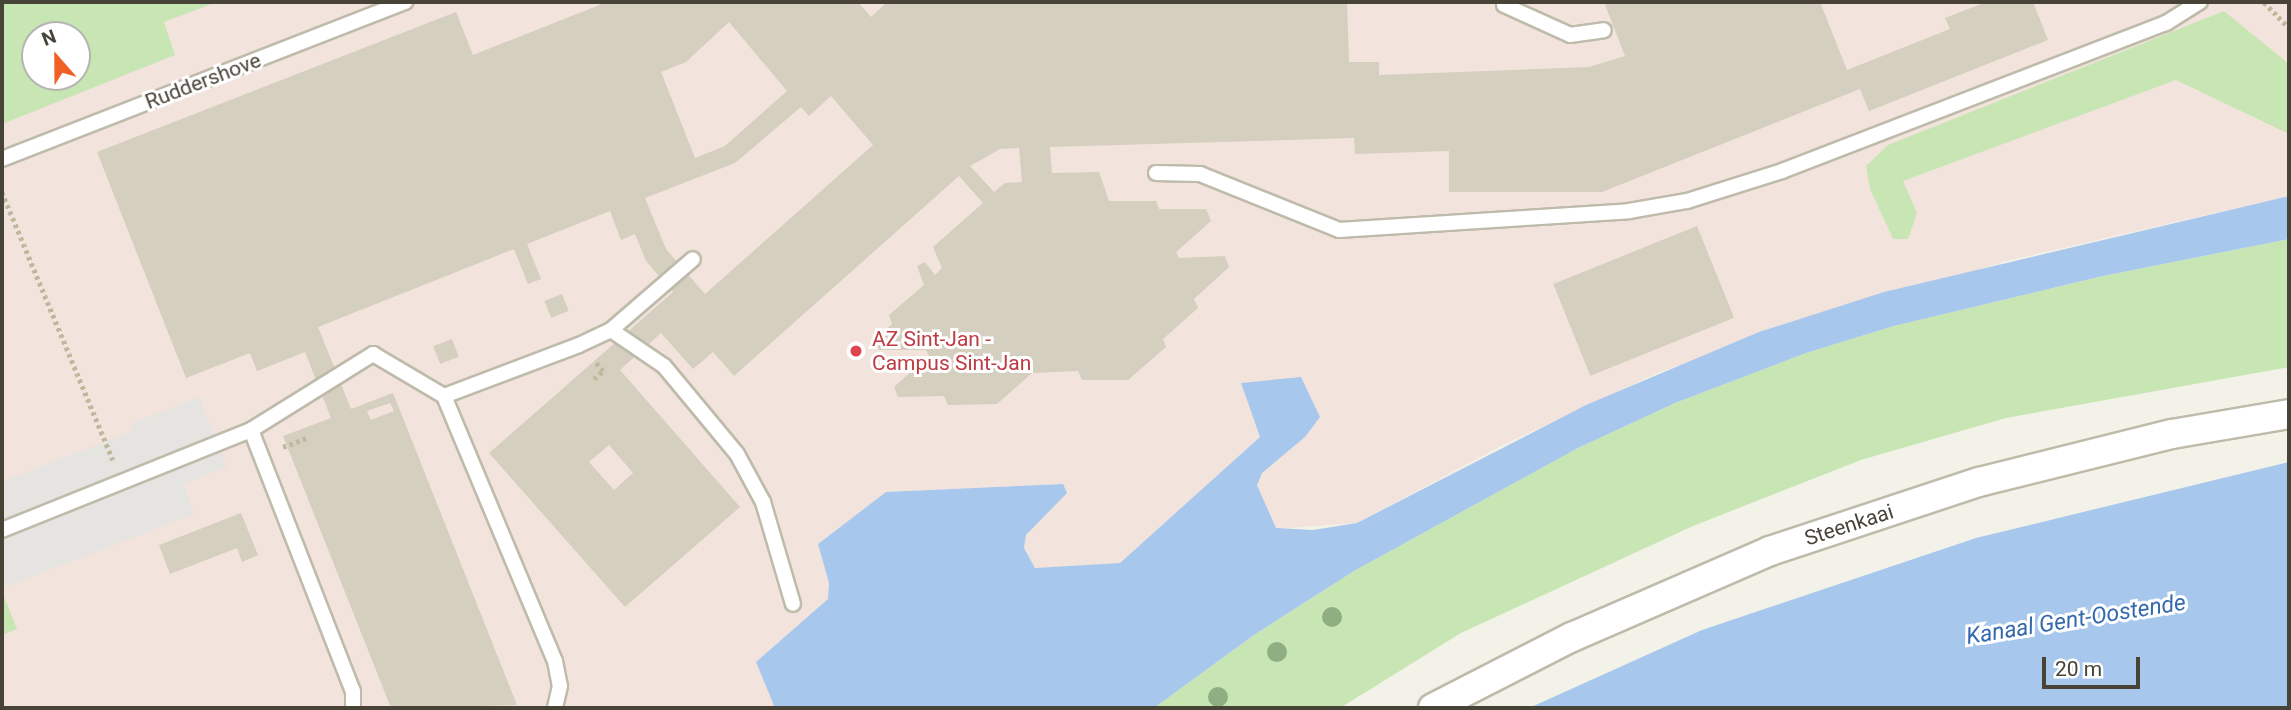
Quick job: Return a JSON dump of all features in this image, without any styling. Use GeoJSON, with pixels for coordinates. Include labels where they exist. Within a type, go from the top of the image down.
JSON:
{"type":"FeatureCollection","features":[{"type":"Feature","properties":{"kind":"street","name":"Steenkaai"},"geometry":{"type":"LineString","coordinates":[[1433,708],[1572,637],[1770,551],[1979,482],[2172,434],[2289,414]]}},
{"type":"Feature","properties":{"kind":"lane","name":"Ruddershove"},"geometry":{"type":"LineString","coordinates":[[2,159],[405,2]]}},
{"type":"Feature","properties":{"kind":"lane"},"geometry":{"type":"LineString","coordinates":[[1156,173],[1200,174],[1339,230],[1629,211],[1688,201],[1782,172],[2166,23],[2200,2]]}},
{"type":"Feature","properties":{"kind":"lane"},"geometry":{"type":"LineString","coordinates":[[1504,5],[1570,35],[1604,30]]}},
{"type":"Feature","properties":{"kind":"lane"},"geometry":{"type":"LineString","coordinates":[[444,396],[611,330],[693,259]]}},
{"type":"Feature","properties":{"kind":"lane"},"geometry":{"type":"LineString","coordinates":[[611,330],[664,366],[737,454],[763,502],[793,604]]}},
{"type":"Feature","properties":{"kind":"lane"},"geometry":{"type":"LineString","coordinates":[[2,530],[251,430],[373,354],[444,396],[555,661],[560,686],[555,708]]}},
{"type":"Feature","properties":{"kind":"lane"},"geometry":{"type":"LineString","coordinates":[[251,430],[353,691],[353,708]]}},
{"type":"Feature","properties":{"kind":"path"},"geometry":{"type":"LineString","coordinates":[[2264,2],[2289,28]]}},
{"type":"Feature","properties":{"kind":"path"},"geometry":{"type":"LineString","coordinates":[[2,192],[121,481]]}},
{"type":"Feature","properties":{"kind":"shaded area","name":"AZ Sint-Jan - Campus Sint-Jan"},"geometry":{"type":"Polygon","coordinates":[[[2,2],[2289,2],[2289,196],[2006,261],[1662,371],[1501,446],[1357,523],[1276,529],[1257,484],[1262,473],[1305,437],[1260,437],[1120,563],[1035,568],[1024,548],[1026,535],[1066,493],[1062,484],[886,492],[818,544],[829,583],[828,599],[757,661],[775,708],[2,708],[2,2]]]}},
{"type":"Feature","properties":{"kind":"shaded area"},"geometry":{"type":"Polygon","coordinates":[[[199,397],[227,467],[183,484],[195,514],[2,588],[2,482],[132,431],[130,424],[199,397]]]}},
{"type":"Feature","properties":{"kind":"green space"},"geometry":{"type":"Polygon","coordinates":[[[2,2],[217,2],[164,22],[175,55],[91,89],[91,21],[21,21],[21,91],[85,91],[2,124],[2,2]]]}},
{"type":"Feature","properties":{"kind":"green space"},"geometry":{"type":"Polygon","coordinates":[[[2224,11],[2289,64],[2289,134],[2176,80],[1903,181],[1917,213],[1908,239],[1893,239],[1870,189],[1866,166],[1888,145],[2224,11]]]}},
{"type":"Feature","properties":{"kind":"green space"},"geometry":{"type":"Polygon","coordinates":[[[2289,239],[2289,367],[2006,418],[1861,460],[1693,526],[1461,633],[1340,708],[1154,708],[1254,635],[1354,571],[1578,448],[1675,403],[1806,353],[1894,326],[2103,276],[2289,239]]]}},
{"type":"Feature","properties":{"kind":"green space"},"geometry":{"type":"Polygon","coordinates":[[[2,592],[17,629],[2,635],[2,592]]]}},
{"type":"Feature","properties":{"kind":"water"},"geometry":{"type":"Polygon","coordinates":[[[2289,196],[2289,239],[2103,276],[1894,326],[1806,353],[1675,403],[1578,448],[1354,571],[1254,635],[1154,708],[775,708],[756,662],[828,599],[829,583],[818,544],[886,492],[1063,484],[1067,493],[1026,535],[1024,548],[1035,568],[1120,563],[1260,437],[1241,383],[1301,377],[1320,417],[1305,437],[1262,473],[1257,485],[1276,528],[1313,530],[1357,523],[1586,405],[1759,332],[1884,292],[2289,196]]]}},
{"type":"Feature","properties":{"kind":"water","name":"Kanaal Gent-Oostende"},"geometry":{"type":"Polygon","coordinates":[[[2289,462],[2289,708],[1529,708],[1702,630],[1976,538],[2289,462]]]}},
{"type":"Feature","properties":{"kind":"building"},"geometry":{"type":"Polygon","coordinates":[[[607,2],[858,2],[871,17],[887,2],[1347,2],[1349,62],[1379,62],[1379,75],[1589,67],[1625,56],[1604,2],[1820,2],[1847,70],[1950,29],[1945,18],[1986,2],[2033,2],[2048,40],[1869,111],[1860,89],[1602,192],[1449,192],[1449,151],[1355,154],[1354,138],[1050,147],[1052,173],[1099,172],[1109,201],[1156,201],[1159,209],[1206,209],[1211,221],[1176,252],[1179,258],[1225,256],[1229,267],[1194,299],[1198,308],[1163,339],[1166,347],[1128,380],[1082,380],[1078,371],[1032,373],[997,404],[948,405],[944,396],[898,397],[894,387],[929,356],[926,350],[879,350],[875,339],[892,324],[889,315],[924,285],[917,266],[925,262],[935,275],[942,268],[933,247],[983,203],[959,176],[734,376],[713,352],[693,369],[661,333],[620,370],[740,507],[625,607],[489,453],[673,292],[646,261],[635,234],[621,240],[610,211],[527,244],[541,279],[528,284],[514,249],[318,327],[351,409],[393,393],[517,705],[391,708],[283,436],[331,418],[305,352],[257,371],[250,353],[186,378],[97,152],[456,12],[473,55],[607,2]],[[729,22],[686,62],[661,72],[695,158],[725,146],[787,91],[729,22]],[[831,96],[809,116],[801,107],[735,163],[645,198],[666,249],[705,294],[873,145],[831,96]],[[1019,148],[1000,149],[970,166],[994,192],[1005,183],[1022,182],[1019,148]],[[390,403],[367,411],[371,420],[394,411],[390,403]],[[609,445],[589,462],[614,490],[633,473],[609,445]]]}},
{"type":"Feature","properties":{"kind":"building"},"geometry":{"type":"Polygon","coordinates":[[[1697,226],[1734,318],[1590,376],[1553,284],[1697,226]]]}},
{"type":"Feature","properties":{"kind":"building"},"geometry":{"type":"Polygon","coordinates":[[[562,294],[569,311],[551,318],[544,301],[562,294]]]}},
{"type":"Feature","properties":{"kind":"building"},"geometry":{"type":"Polygon","coordinates":[[[452,339],[459,357],[440,364],[433,346],[452,339]]]}},
{"type":"Feature","properties":{"kind":"building"},"geometry":{"type":"Polygon","coordinates":[[[241,513],[258,555],[242,562],[237,548],[170,574],[159,545],[241,513]]]}},
{"type":"Feature","properties":{"kind":"place","name":"AZ Sint-Jan - Campus Sint-Jan"},"geometry":{"type":"Point","coordinates":[856,351]}}]}
